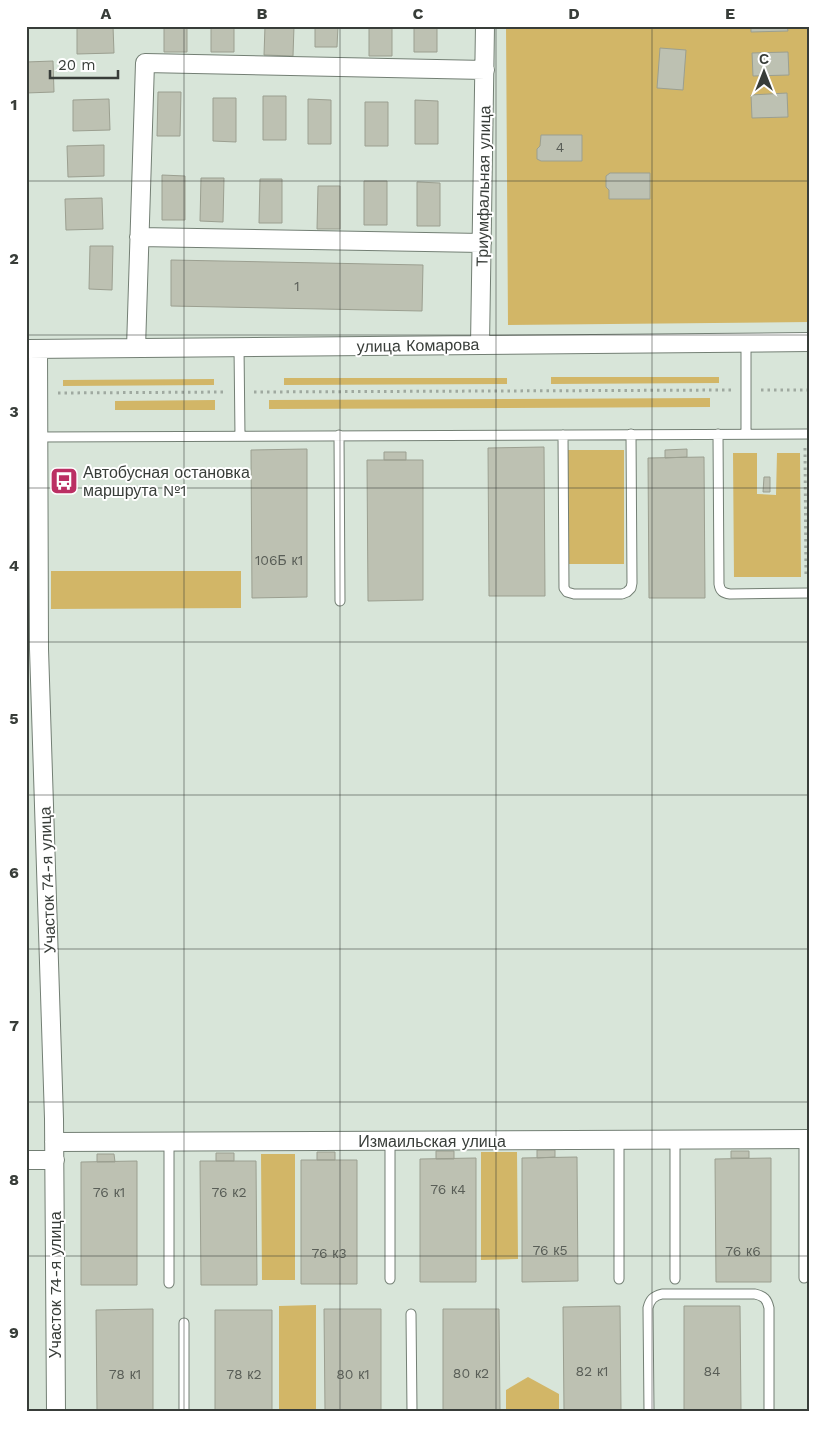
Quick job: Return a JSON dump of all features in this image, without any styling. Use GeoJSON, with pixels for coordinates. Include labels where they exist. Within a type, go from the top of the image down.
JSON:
{"type":"FeatureCollection","features":[{"type":"Feature","properties":{"kind":"street","name":"Триумфальная улица"},"geometry":{"type":"LineString","coordinates":[[480,345],[486,26]]}},
{"type":"Feature","properties":{"kind":"street"},"geometry":{"type":"LineString","coordinates":[[136,348],[145,63],[485,70]]}},
{"type":"Feature","properties":{"kind":"street"},"geometry":{"type":"LineString","coordinates":[[139,237],[482,243]]}},
{"type":"Feature","properties":{"kind":"street","name":"улица Комарова"},"geometry":{"type":"LineString","coordinates":[[32,349],[810,342]]}},
{"type":"Feature","properties":{"kind":"street","name":"Участок 74-я улица"},"geometry":{"type":"LineString","coordinates":[[32,349],[38,437],[39,649],[54,1142],[56,1411]]}},
{"type":"Feature","properties":{"kind":"street","name":"Измаильская улица"},"geometry":{"type":"LineString","coordinates":[[54,1142],[807,1139]]}},
{"type":"Feature","properties":{"kind":"street"},"geometry":{"type":"LineString","coordinates":[[26,1160],[54,1160]]}},
{"type":"Feature","properties":{"kind":"lane"},"geometry":{"type":"LineString","coordinates":[[746,342],[746,434]]}},
{"type":"Feature","properties":{"kind":"lane"},"geometry":{"type":"LineString","coordinates":[[240,347],[240,436]]}},
{"type":"Feature","properties":{"kind":"lane"},"geometry":{"type":"LineString","coordinates":[[563,435],[564,588],[567,592],[574,594],[622,594],[628,592],[632,583],[631,434]]}},
{"type":"Feature","properties":{"kind":"lane"},"geometry":{"type":"LineString","coordinates":[[718,434],[720,589],[724,593],[730,594],[810,593]]}},
{"type":"Feature","properties":{"kind":"lane"},"geometry":{"type":"LineString","coordinates":[[38,437],[810,434]]}},
{"type":"Feature","properties":{"kind":"lane"},"geometry":{"type":"LineString","coordinates":[[339,435],[340,602]]}},
{"type":"Feature","properties":{"kind":"lane"},"geometry":{"type":"LineString","coordinates":[[804,1278],[807,1139]]}},
{"type":"Feature","properties":{"kind":"lane"},"geometry":{"type":"LineString","coordinates":[[619,1140],[620,1278]]}},
{"type":"Feature","properties":{"kind":"lane"},"geometry":{"type":"LineString","coordinates":[[674,1140],[675,1278]]}},
{"type":"Feature","properties":{"kind":"lane"},"geometry":{"type":"LineString","coordinates":[[390,1141],[390,1279]]}},
{"type":"Feature","properties":{"kind":"lane"},"geometry":{"type":"LineString","coordinates":[[169,1142],[170,1284]]}},
{"type":"Feature","properties":{"kind":"lane"},"geometry":{"type":"LineString","coordinates":[[649,1411],[649,1302],[654,1296],[662,1294],[755,1294],[762,1296],[768,1301],[769,1411]]}},
{"type":"Feature","properties":{"kind":"lane"},"geometry":{"type":"LineString","coordinates":[[411,1314],[412,1411]]}},
{"type":"Feature","properties":{"kind":"lane"},"geometry":{"type":"LineString","coordinates":[[184,1323],[184,1411]]}},
{"type":"Feature","properties":{"kind":"path"},"geometry":{"type":"LineString","coordinates":[[250,392],[810,390]]}},
{"type":"Feature","properties":{"kind":"path"},"geometry":{"type":"LineString","coordinates":[[50,393],[228,392]]}},
{"type":"Feature","properties":{"kind":"path"},"geometry":{"type":"LineString","coordinates":[[805,445],[806,582]]}},
{"type":"Feature","properties":{"kind":"shaded area"},"geometry":{"type":"Polygon","coordinates":[[[506,26],[810,26],[810,322],[508,325],[506,26]]]}},
{"type":"Feature","properties":{"kind":"shaded area"},"geometry":{"type":"Polygon","coordinates":[[[551,377],[719,377],[719,383],[551,384],[551,377]]]}},
{"type":"Feature","properties":{"kind":"shaded area"},"geometry":{"type":"Polygon","coordinates":[[[284,378],[507,378],[507,384],[284,385],[284,378]]]}},
{"type":"Feature","properties":{"kind":"shaded area"},"geometry":{"type":"Polygon","coordinates":[[[214,379],[214,385],[63,386],[63,380],[214,379]]]}},
{"type":"Feature","properties":{"kind":"shaded area"},"geometry":{"type":"Polygon","coordinates":[[[710,398],[710,407],[269,409],[269,400],[710,398]]]}},
{"type":"Feature","properties":{"kind":"shaded area"},"geometry":{"type":"Polygon","coordinates":[[[215,400],[215,410],[115,410],[115,401],[215,400]]]}},
{"type":"Feature","properties":{"kind":"shaded area"},"geometry":{"type":"Polygon","coordinates":[[[568,450],[624,450],[624,564],[568,564],[568,450]]]}},
{"type":"Feature","properties":{"kind":"shaded area"},"geometry":{"type":"Polygon","coordinates":[[[733,453],[757,453],[757,494],[776,495],[777,453],[800,453],[801,577],[734,577],[733,453]]]}},
{"type":"Feature","properties":{"kind":"shaded area"},"geometry":{"type":"Polygon","coordinates":[[[51,571],[241,571],[241,608],[51,609],[51,571]]]}},
{"type":"Feature","properties":{"kind":"shaded area"},"geometry":{"type":"Polygon","coordinates":[[[481,1152],[517,1152],[518,1259],[481,1260],[481,1152]]]}},
{"type":"Feature","properties":{"kind":"shaded area"},"geometry":{"type":"Polygon","coordinates":[[[261,1154],[295,1154],[295,1280],[262,1280],[261,1154]]]}},
{"type":"Feature","properties":{"kind":"shaded area"},"geometry":{"type":"Polygon","coordinates":[[[316,1305],[316,1411],[279,1411],[279,1306],[316,1305]]]}},
{"type":"Feature","properties":{"kind":"shaded area"},"geometry":{"type":"Polygon","coordinates":[[[528,1377],[559,1394],[559,1411],[506,1411],[506,1390],[528,1377]]]}},
{"type":"Feature","properties":{"kind":"building"},"geometry":{"type":"Polygon","coordinates":[[[77,26],[113,26],[114,53],[77,54],[77,26]]]}},
{"type":"Feature","properties":{"kind":"building"},"geometry":{"type":"Polygon","coordinates":[[[164,26],[187,26],[187,52],[164,52],[164,26]]]}},
{"type":"Feature","properties":{"kind":"building"},"geometry":{"type":"Polygon","coordinates":[[[211,26],[234,26],[234,52],[211,52],[211,26]]]}},
{"type":"Feature","properties":{"kind":"building"},"geometry":{"type":"Polygon","coordinates":[[[265,26],[294,26],[293,56],[264,55],[265,26]]]}},
{"type":"Feature","properties":{"kind":"building"},"geometry":{"type":"Polygon","coordinates":[[[315,26],[338,26],[337,47],[315,47],[315,26]]]}},
{"type":"Feature","properties":{"kind":"building"},"geometry":{"type":"Polygon","coordinates":[[[369,26],[392,26],[392,56],[369,56],[369,26]]]}},
{"type":"Feature","properties":{"kind":"building"},"geometry":{"type":"Polygon","coordinates":[[[414,26],[437,26],[437,52],[414,52],[414,26]]]}},
{"type":"Feature","properties":{"kind":"building"},"geometry":{"type":"Polygon","coordinates":[[[751,26],[787,26],[788,31],[751,32],[751,26]]]}},
{"type":"Feature","properties":{"kind":"building"},"geometry":{"type":"Polygon","coordinates":[[[660,48],[686,50],[683,90],[657,88],[660,48]]]}},
{"type":"Feature","properties":{"kind":"building"},"geometry":{"type":"Polygon","coordinates":[[[788,52],[789,75],[753,76],[752,53],[788,52]]]}},
{"type":"Feature","properties":{"kind":"building"},"geometry":{"type":"Polygon","coordinates":[[[53,61],[54,92],[26,93],[26,62],[53,61]]]}},
{"type":"Feature","properties":{"kind":"building"},"geometry":{"type":"Polygon","coordinates":[[[158,92],[181,92],[180,136],[157,136],[158,92]]]}},
{"type":"Feature","properties":{"kind":"building"},"geometry":{"type":"Polygon","coordinates":[[[787,93],[788,117],[752,118],[751,95],[787,93]]]}},
{"type":"Feature","properties":{"kind":"building"},"geometry":{"type":"Polygon","coordinates":[[[263,96],[286,96],[286,140],[263,140],[263,96]]]}},
{"type":"Feature","properties":{"kind":"building"},"geometry":{"type":"Polygon","coordinates":[[[213,98],[236,98],[236,142],[213,141],[213,98]]]}},
{"type":"Feature","properties":{"kind":"building"},"geometry":{"type":"Polygon","coordinates":[[[109,99],[110,130],[73,131],[73,100],[109,99]]]}},
{"type":"Feature","properties":{"kind":"building"},"geometry":{"type":"Polygon","coordinates":[[[308,99],[331,100],[331,144],[308,144],[308,99]]]}},
{"type":"Feature","properties":{"kind":"building"},"geometry":{"type":"Polygon","coordinates":[[[415,100],[438,101],[438,144],[415,144],[415,100]]]}},
{"type":"Feature","properties":{"kind":"building"},"geometry":{"type":"Polygon","coordinates":[[[365,102],[388,102],[388,146],[365,146],[365,102]]]}},
{"type":"Feature","properties":{"kind":"building"},"geometry":{"type":"Polygon","coordinates":[[[541,135],[582,135],[582,161],[541,161],[537,159],[537,149],[540,146],[541,135]]]}},
{"type":"Feature","properties":{"kind":"building"},"geometry":{"type":"Polygon","coordinates":[[[104,145],[104,176],[68,177],[67,146],[104,145]]]}},
{"type":"Feature","properties":{"kind":"building"},"geometry":{"type":"Polygon","coordinates":[[[610,173],[650,173],[650,199],[609,199],[606,176],[610,173]]]}},
{"type":"Feature","properties":{"kind":"building"},"geometry":{"type":"Polygon","coordinates":[[[162,175],[185,176],[185,220],[162,220],[162,175]]]}},
{"type":"Feature","properties":{"kind":"building"},"geometry":{"type":"Polygon","coordinates":[[[201,178],[224,178],[223,222],[200,221],[201,178]]]}},
{"type":"Feature","properties":{"kind":"building"},"geometry":{"type":"Polygon","coordinates":[[[260,179],[282,179],[282,223],[259,223],[260,179]]]}},
{"type":"Feature","properties":{"kind":"building"},"geometry":{"type":"Polygon","coordinates":[[[364,181],[387,181],[387,225],[364,225],[364,181]]]}},
{"type":"Feature","properties":{"kind":"building"},"geometry":{"type":"Polygon","coordinates":[[[417,182],[440,183],[440,226],[417,226],[417,182]]]}},
{"type":"Feature","properties":{"kind":"building"},"geometry":{"type":"Polygon","coordinates":[[[318,186],[340,186],[340,229],[317,229],[318,186]]]}},
{"type":"Feature","properties":{"kind":"building"},"geometry":{"type":"Polygon","coordinates":[[[102,198],[103,229],[66,230],[65,199],[102,198]]]}},
{"type":"Feature","properties":{"kind":"building"},"geometry":{"type":"Polygon","coordinates":[[[90,246],[113,246],[112,290],[89,289],[90,246]]]}},
{"type":"Feature","properties":{"kind":"building"},"geometry":{"type":"Polygon","coordinates":[[[171,260],[423,265],[422,311],[171,306],[171,260]]]}},
{"type":"Feature","properties":{"kind":"building"},"geometry":{"type":"Polygon","coordinates":[[[544,447],[545,596],[489,596],[488,448],[544,447]]]}},
{"type":"Feature","properties":{"kind":"building"},"geometry":{"type":"Polygon","coordinates":[[[307,449],[307,597],[252,598],[251,450],[307,449]]]}},
{"type":"Feature","properties":{"kind":"building"},"geometry":{"type":"Polygon","coordinates":[[[687,449],[687,457],[665,458],[665,450],[687,449]]]}},
{"type":"Feature","properties":{"kind":"building"},"geometry":{"type":"Polygon","coordinates":[[[384,452],[406,452],[406,460],[384,460],[384,452]]]}},
{"type":"Feature","properties":{"kind":"building"},"geometry":{"type":"Polygon","coordinates":[[[704,457],[705,598],[649,598],[648,458],[704,457]]]}},
{"type":"Feature","properties":{"kind":"building"},"geometry":{"type":"Polygon","coordinates":[[[367,460],[423,460],[423,600],[368,601],[367,460]]]}},
{"type":"Feature","properties":{"kind":"building"},"geometry":{"type":"Polygon","coordinates":[[[764,477],[770,477],[770,492],[763,492],[764,477]]]}},
{"type":"Feature","properties":{"kind":"building"},"geometry":{"type":"Polygon","coordinates":[[[537,1150],[555,1150],[555,1157],[537,1158],[537,1150]]]}},
{"type":"Feature","properties":{"kind":"building"},"geometry":{"type":"Polygon","coordinates":[[[436,1151],[454,1151],[454,1159],[436,1159],[436,1151]]]}},
{"type":"Feature","properties":{"kind":"building"},"geometry":{"type":"Polygon","coordinates":[[[731,1151],[749,1151],[749,1158],[731,1158],[731,1151]]]}},
{"type":"Feature","properties":{"kind":"building"},"geometry":{"type":"Polygon","coordinates":[[[317,1152],[335,1152],[335,1160],[317,1160],[317,1152]]]}},
{"type":"Feature","properties":{"kind":"building"},"geometry":{"type":"Polygon","coordinates":[[[216,1153],[234,1153],[234,1161],[216,1161],[216,1153]]]}},
{"type":"Feature","properties":{"kind":"building"},"geometry":{"type":"Polygon","coordinates":[[[97,1154],[114,1154],[115,1162],[97,1162],[97,1154]]]}},
{"type":"Feature","properties":{"kind":"building"},"geometry":{"type":"Polygon","coordinates":[[[577,1157],[578,1281],[522,1282],[522,1158],[577,1157]]]}},
{"type":"Feature","properties":{"kind":"building"},"geometry":{"type":"Polygon","coordinates":[[[476,1158],[476,1282],[420,1282],[420,1159],[476,1158]]]}},
{"type":"Feature","properties":{"kind":"building"},"geometry":{"type":"Polygon","coordinates":[[[771,1158],[771,1282],[716,1282],[715,1159],[771,1158]]]}},
{"type":"Feature","properties":{"kind":"building"},"geometry":{"type":"Polygon","coordinates":[[[301,1160],[357,1160],[357,1284],[301,1284],[301,1160]]]}},
{"type":"Feature","properties":{"kind":"building"},"geometry":{"type":"Polygon","coordinates":[[[137,1161],[137,1285],[81,1285],[81,1162],[137,1161]]]}},
{"type":"Feature","properties":{"kind":"building"},"geometry":{"type":"Polygon","coordinates":[[[200,1161],[256,1161],[257,1285],[201,1285],[200,1161]]]}},
{"type":"Feature","properties":{"kind":"building"},"geometry":{"type":"Polygon","coordinates":[[[620,1306],[621,1411],[564,1411],[563,1307],[620,1306]]]}},
{"type":"Feature","properties":{"kind":"building"},"geometry":{"type":"Polygon","coordinates":[[[684,1306],[740,1306],[741,1411],[684,1411],[684,1306]]]}},
{"type":"Feature","properties":{"kind":"building"},"geometry":{"type":"Polygon","coordinates":[[[153,1309],[153,1411],[97,1411],[96,1310],[153,1309]]]}},
{"type":"Feature","properties":{"kind":"building"},"geometry":{"type":"Polygon","coordinates":[[[324,1309],[381,1309],[381,1411],[325,1411],[324,1309]]]}},
{"type":"Feature","properties":{"kind":"building"},"geometry":{"type":"Polygon","coordinates":[[[443,1309],[499,1309],[500,1411],[443,1411],[443,1309]]]}},
{"type":"Feature","properties":{"kind":"building"},"geometry":{"type":"Polygon","coordinates":[[[215,1310],[272,1310],[272,1411],[215,1411],[215,1310]]]}},
{"type":"Feature","properties":{"kind":"place","name":"Автобусная остановка маршрута №1"},"geometry":{"type":"Point","coordinates":[64,481]}}]}
